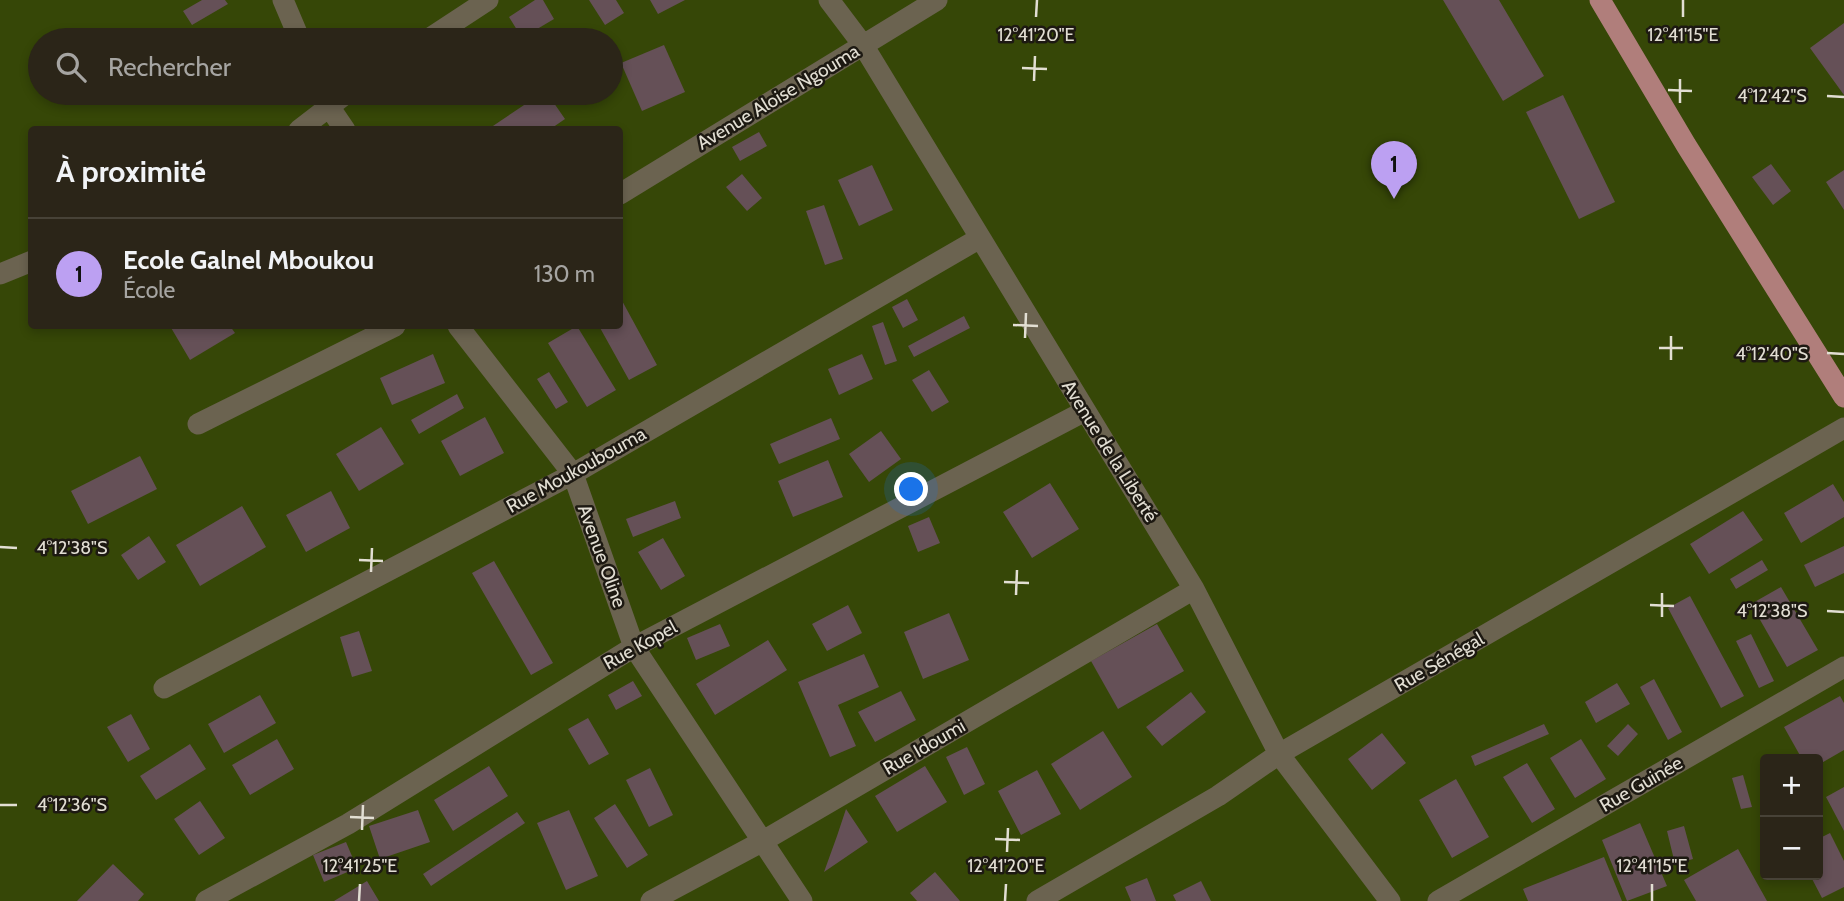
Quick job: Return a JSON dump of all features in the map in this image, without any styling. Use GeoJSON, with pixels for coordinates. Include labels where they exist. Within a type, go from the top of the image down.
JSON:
{"type":"FeatureCollection","features":[{"type":"Feature","properties":{"kind":"main road"},"geometry":{"type":"LineString","coordinates":[[1600,0],[1686,145],[1844,397]]}},
{"type":"Feature","properties":{"kind":"street"},"geometry":{"type":"LineString","coordinates":[[283,0],[295,28]]}},
{"type":"Feature","properties":{"kind":"street"},"geometry":{"type":"LineString","coordinates":[[445,28],[488,0]]}},
{"type":"Feature","properties":{"kind":"street","name":"Avenue de la Liberté"},"geometry":{"type":"LineString","coordinates":[[829,0],[863,45],[1195,589],[1279,754],[1390,901]]}},
{"type":"Feature","properties":{"kind":"street","name":"Avenue Aloise Ngouma"},"geometry":{"type":"LineString","coordinates":[[623,192],[937,0]]}},
{"type":"Feature","properties":{"kind":"street"},"geometry":{"type":"LineString","coordinates":[[302,126],[320,105]]}},
{"type":"Feature","properties":{"kind":"street"},"geometry":{"type":"LineString","coordinates":[[329,105],[342,126]]}},
{"type":"Feature","properties":{"kind":"street","name":"Rue Moukoubouma"},"geometry":{"type":"LineString","coordinates":[[164,688],[573,474],[980,238]]}},
{"type":"Feature","properties":{"kind":"street"},"geometry":{"type":"LineString","coordinates":[[0,274],[28,263]]}},
{"type":"Feature","properties":{"kind":"street"},"geometry":{"type":"LineString","coordinates":[[198,424],[390,329]]}},
{"type":"Feature","properties":{"kind":"street","name":"Avenue Oline"},"geometry":{"type":"LineString","coordinates":[[460,329],[573,474],[634,646],[802,901]]}},
{"type":"Feature","properties":{"kind":"street","name":"Rue Kopel"},"geometry":{"type":"LineString","coordinates":[[206,901],[348,824],[634,646],[1085,411]]}},
{"type":"Feature","properties":{"kind":"street","name":"Rue Sénégal"},"geometry":{"type":"LineString","coordinates":[[1038,901],[1218,796],[1279,754],[1844,428]]}},
{"type":"Feature","properties":{"kind":"street","name":"Rue Idoumi"},"geometry":{"type":"LineString","coordinates":[[651,901],[763,841],[1195,589]]}},
{"type":"Feature","properties":{"kind":"street","name":"Rue Guinée"},"geometry":{"type":"LineString","coordinates":[[1438,901],[1844,667]]}},
{"type":"Feature","properties":{"kind":"green space"},"geometry":{"type":"Polygon","coordinates":[[[0,0],[1844,0],[1844,901],[0,901],[0,0]]]}},
{"type":"Feature","properties":{"kind":"building"},"geometry":{"type":"Polygon","coordinates":[[[202,0],[225,0],[228,4],[192,25],[183,11],[202,0]]]}},
{"type":"Feature","properties":{"kind":"building"},"geometry":{"type":"Polygon","coordinates":[[[535,0],[543,0],[554,19],[539,28],[516,28],[509,17],[535,0]]]}},
{"type":"Feature","properties":{"kind":"building"},"geometry":{"type":"Polygon","coordinates":[[[589,0],[616,0],[624,13],[605,25],[589,0]]]}},
{"type":"Feature","properties":{"kind":"building"},"geometry":{"type":"Polygon","coordinates":[[[650,0],[685,0],[658,14],[650,0]]]}},
{"type":"Feature","properties":{"kind":"building"},"geometry":{"type":"Polygon","coordinates":[[[1443,0],[1499,0],[1544,76],[1503,101],[1443,0]]]}},
{"type":"Feature","properties":{"kind":"building"},"geometry":{"type":"Polygon","coordinates":[[[1844,23],[1844,95],[1810,48],[1844,23]]]}},
{"type":"Feature","properties":{"kind":"building"},"geometry":{"type":"Polygon","coordinates":[[[664,45],[685,92],[642,111],[623,62],[664,45]]]}},
{"type":"Feature","properties":{"kind":"building"},"geometry":{"type":"Polygon","coordinates":[[[1563,95],[1615,202],[1579,219],[1526,112],[1563,95]]]}},
{"type":"Feature","properties":{"kind":"building"},"geometry":{"type":"Polygon","coordinates":[[[524,105],[555,105],[565,119],[555,126],[493,126],[524,105]]]}},
{"type":"Feature","properties":{"kind":"building"},"geometry":{"type":"Polygon","coordinates":[[[759,132],[767,146],[740,161],[732,147],[759,132]]]}},
{"type":"Feature","properties":{"kind":"building"},"geometry":{"type":"Polygon","coordinates":[[[1771,164],[1791,191],[1773,205],[1752,177],[1771,164]]]}},
{"type":"Feature","properties":{"kind":"building"},"geometry":{"type":"Polygon","coordinates":[[[872,165],[893,210],[859,226],[838,180],[872,165]]]}},
{"type":"Feature","properties":{"kind":"building"},"geometry":{"type":"Polygon","coordinates":[[[1844,170],[1844,210],[1826,182],[1844,170]]]}},
{"type":"Feature","properties":{"kind":"building"},"geometry":{"type":"Polygon","coordinates":[[[742,174],[762,198],[747,211],[726,187],[742,174]]]}},
{"type":"Feature","properties":{"kind":"building"},"geometry":{"type":"Polygon","coordinates":[[[824,205],[843,259],[825,265],[806,211],[824,205]]]}},
{"type":"Feature","properties":{"kind":"building"},"geometry":{"type":"Polygon","coordinates":[[[907,299],[918,320],[903,328],[892,307],[907,299]]]}},
{"type":"Feature","properties":{"kind":"building"},"geometry":{"type":"Polygon","coordinates":[[[623,303],[657,365],[629,380],[601,329],[623,329],[623,303]]]}},
{"type":"Feature","properties":{"kind":"building"},"geometry":{"type":"Polygon","coordinates":[[[964,316],[970,328],[914,357],[908,346],[964,316]]]}},
{"type":"Feature","properties":{"kind":"building"},"geometry":{"type":"Polygon","coordinates":[[[883,322],[897,361],[885,365],[872,326],[883,322]]]}},
{"type":"Feature","properties":{"kind":"building"},"geometry":{"type":"Polygon","coordinates":[[[172,329],[232,329],[235,333],[190,360],[172,329]]]}},
{"type":"Feature","properties":{"kind":"building"},"geometry":{"type":"Polygon","coordinates":[[[572,329],[579,329],[616,390],[587,407],[548,343],[572,329]]]}},
{"type":"Feature","properties":{"kind":"building"},"geometry":{"type":"Polygon","coordinates":[[[433,354],[445,383],[392,405],[380,378],[433,354]]]}},
{"type":"Feature","properties":{"kind":"building"},"geometry":{"type":"Polygon","coordinates":[[[862,354],[873,379],[839,395],[828,369],[862,354]]]}},
{"type":"Feature","properties":{"kind":"building"},"geometry":{"type":"Polygon","coordinates":[[[929,370],[949,402],[932,412],[912,380],[929,370]]]}},
{"type":"Feature","properties":{"kind":"building"},"geometry":{"type":"Polygon","coordinates":[[[549,372],[568,402],[556,409],[537,379],[549,372]]]}},
{"type":"Feature","properties":{"kind":"building"},"geometry":{"type":"Polygon","coordinates":[[[457,394],[464,408],[419,434],[411,420],[457,394]]]}},
{"type":"Feature","properties":{"kind":"building"},"geometry":{"type":"Polygon","coordinates":[[[485,417],[504,453],[460,476],[441,441],[485,417]]]}},
{"type":"Feature","properties":{"kind":"building"},"geometry":{"type":"Polygon","coordinates":[[[831,418],[840,439],[779,464],[770,444],[831,418]]]}},
{"type":"Feature","properties":{"kind":"building"},"geometry":{"type":"Polygon","coordinates":[[[381,427],[404,464],[359,491],[336,454],[381,427]]]}},
{"type":"Feature","properties":{"kind":"building"},"geometry":{"type":"Polygon","coordinates":[[[881,431],[901,459],[869,482],[849,454],[881,431]]]}},
{"type":"Feature","properties":{"kind":"building"},"geometry":{"type":"Polygon","coordinates":[[[140,456],[157,489],[88,524],[71,491],[140,456]]]}},
{"type":"Feature","properties":{"kind":"building"},"geometry":{"type":"Polygon","coordinates":[[[828,460],[843,497],[793,517],[778,481],[828,460]]]}},
{"type":"Feature","properties":{"kind":"building"},"geometry":{"type":"Polygon","coordinates":[[[1050,483],[1079,529],[1032,558],[1003,512],[1050,483]]]}},
{"type":"Feature","properties":{"kind":"building"},"geometry":{"type":"Polygon","coordinates":[[[1833,484],[1844,502],[1844,517],[1801,543],[1784,513],[1833,484]]]}},
{"type":"Feature","properties":{"kind":"building"},"geometry":{"type":"Polygon","coordinates":[[[331,491],[350,528],[306,552],[286,515],[331,491]]]}},
{"type":"Feature","properties":{"kind":"building"},"geometry":{"type":"Polygon","coordinates":[[[675,501],[681,518],[633,537],[626,519],[675,501]]]}},
{"type":"Feature","properties":{"kind":"building"},"geometry":{"type":"Polygon","coordinates":[[[242,506],[266,547],[200,586],[176,545],[242,506]]]}},
{"type":"Feature","properties":{"kind":"building"},"geometry":{"type":"Polygon","coordinates":[[[1743,511],[1763,540],[1709,574],[1690,544],[1743,511]]]}},
{"type":"Feature","properties":{"kind":"building"},"geometry":{"type":"Polygon","coordinates":[[[929,517],[940,543],[918,552],[908,526],[929,517]]]}},
{"type":"Feature","properties":{"kind":"building"},"geometry":{"type":"Polygon","coordinates":[[[149,536],[166,562],[138,580],[121,555],[149,536]]]}},
{"type":"Feature","properties":{"kind":"building"},"geometry":{"type":"Polygon","coordinates":[[[663,538],[685,576],[661,590],[638,552],[663,538]]]}},
{"type":"Feature","properties":{"kind":"building"},"geometry":{"type":"Polygon","coordinates":[[[1844,546],[1844,573],[1815,587],[1804,565],[1844,546]]]}},
{"type":"Feature","properties":{"kind":"building"},"geometry":{"type":"Polygon","coordinates":[[[1762,560],[1768,570],[1736,589],[1730,579],[1762,560]]]}},
{"type":"Feature","properties":{"kind":"building"},"geometry":{"type":"Polygon","coordinates":[[[494,561],[553,663],[531,675],[472,573],[494,561]]]}},
{"type":"Feature","properties":{"kind":"building"},"geometry":{"type":"Polygon","coordinates":[[[1781,587],[1818,650],[1787,667],[1751,604],[1781,587]]]}},
{"type":"Feature","properties":{"kind":"building"},"geometry":{"type":"Polygon","coordinates":[[[1690,596],[1744,696],[1721,708],[1668,608],[1690,596]]]}},
{"type":"Feature","properties":{"kind":"building"},"geometry":{"type":"Polygon","coordinates":[[[848,605],[862,633],[827,651],[812,624],[848,605]]]}},
{"type":"Feature","properties":{"kind":"building"},"geometry":{"type":"Polygon","coordinates":[[[949,613],[969,660],[923,679],[904,632],[949,613]]]}},
{"type":"Feature","properties":{"kind":"building"},"geometry":{"type":"Polygon","coordinates":[[[720,624],[730,646],[696,660],[687,638],[720,624]]]}},
{"type":"Feature","properties":{"kind":"building"},"geometry":{"type":"Polygon","coordinates":[[[1157,624],[1184,671],[1118,709],[1091,661],[1157,624]]]}},
{"type":"Feature","properties":{"kind":"building"},"geometry":{"type":"Polygon","coordinates":[[[359,631],[372,671],[352,677],[340,637],[359,631]]]}},
{"type":"Feature","properties":{"kind":"building"},"geometry":{"type":"Polygon","coordinates":[[[1751,634],[1774,681],[1759,688],[1736,641],[1751,634]]]}},
{"type":"Feature","properties":{"kind":"building"},"geometry":{"type":"Polygon","coordinates":[[[768,640],[787,670],[715,715],[696,684],[768,640]]]}},
{"type":"Feature","properties":{"kind":"building"},"geometry":{"type":"Polygon","coordinates":[[[864,654],[879,687],[838,705],[856,746],[830,757],[798,682],[864,654]]]}},
{"type":"Feature","properties":{"kind":"building"},"geometry":{"type":"Polygon","coordinates":[[[1654,679],[1682,732],[1668,740],[1640,687],[1654,679]]]}},
{"type":"Feature","properties":{"kind":"building"},"geometry":{"type":"Polygon","coordinates":[[[633,681],[642,696],[616,710],[608,695],[633,681]]]}},
{"type":"Feature","properties":{"kind":"building"},"geometry":{"type":"Polygon","coordinates":[[[1617,683],[1630,704],[1596,723],[1585,702],[1617,683]]]}},
{"type":"Feature","properties":{"kind":"building"},"geometry":{"type":"Polygon","coordinates":[[[901,691],[916,720],[875,742],[858,712],[901,691]]]}},
{"type":"Feature","properties":{"kind":"building"},"geometry":{"type":"Polygon","coordinates":[[[1191,692],[1206,712],[1162,746],[1146,727],[1191,692]]]}},
{"type":"Feature","properties":{"kind":"building"},"geometry":{"type":"Polygon","coordinates":[[[260,695],[276,723],[224,753],[208,724],[260,695]]]}},
{"type":"Feature","properties":{"kind":"building"},"geometry":{"type":"Polygon","coordinates":[[[1840,696],[1844,703],[1844,750],[1823,762],[1823,754],[1799,754],[1784,727],[1840,696]]]}},
{"type":"Feature","properties":{"kind":"building"},"geometry":{"type":"Polygon","coordinates":[[[131,714],[150,749],[128,762],[107,727],[131,714]]]}},
{"type":"Feature","properties":{"kind":"building"},"geometry":{"type":"Polygon","coordinates":[[[588,718],[609,754],[589,765],[568,729],[588,718]]]}},
{"type":"Feature","properties":{"kind":"building"},"geometry":{"type":"Polygon","coordinates":[[[1544,724],[1549,734],[1475,766],[1471,756],[1544,724]]]}},
{"type":"Feature","properties":{"kind":"building"},"geometry":{"type":"Polygon","coordinates":[[[1628,724],[1638,734],[1618,756],[1607,746],[1628,724]]]}},
{"type":"Feature","properties":{"kind":"building"},"geometry":{"type":"Polygon","coordinates":[[[1103,731],[1132,777],[1080,810],[1051,764],[1103,731]]]}},
{"type":"Feature","properties":{"kind":"building"},"geometry":{"type":"Polygon","coordinates":[[[1382,733],[1406,763],[1372,790],[1348,759],[1382,733]]]}},
{"type":"Feature","properties":{"kind":"building"},"geometry":{"type":"Polygon","coordinates":[[[277,739],[294,769],[250,795],[232,765],[277,739]]]}},
{"type":"Feature","properties":{"kind":"building"},"geometry":{"type":"Polygon","coordinates":[[[1581,739],[1606,779],[1575,798],[1550,758],[1581,739]]]}},
{"type":"Feature","properties":{"kind":"building"},"geometry":{"type":"Polygon","coordinates":[[[190,744],[206,769],[156,800],[140,776],[190,744]]]}},
{"type":"Feature","properties":{"kind":"building"},"geometry":{"type":"Polygon","coordinates":[[[967,747],[985,784],[964,795],[946,757],[967,747]]]}},
{"type":"Feature","properties":{"kind":"building"},"geometry":{"type":"Polygon","coordinates":[[[1527,763],[1555,809],[1532,823],[1503,777],[1527,763]]]}},
{"type":"Feature","properties":{"kind":"building"},"geometry":{"type":"Polygon","coordinates":[[[489,766],[508,796],[453,831],[434,800],[489,766]]]}},
{"type":"Feature","properties":{"kind":"building"},"geometry":{"type":"Polygon","coordinates":[[[925,766],[947,802],[897,832],[875,796],[925,766]]]}},
{"type":"Feature","properties":{"kind":"building"},"geometry":{"type":"Polygon","coordinates":[[[650,768],[673,815],[649,827],[626,780],[650,768]]]}},
{"type":"Feature","properties":{"kind":"building"},"geometry":{"type":"Polygon","coordinates":[[[1037,770],[1061,814],[1021,835],[998,791],[1037,770]]]}},
{"type":"Feature","properties":{"kind":"building"},"geometry":{"type":"Polygon","coordinates":[[[1743,775],[1752,807],[1741,809],[1732,778],[1743,775]]]}},
{"type":"Feature","properties":{"kind":"building"},"geometry":{"type":"Polygon","coordinates":[[[1456,779],[1489,837],[1452,858],[1419,800],[1456,779]]]}},
{"type":"Feature","properties":{"kind":"building"},"geometry":{"type":"Polygon","coordinates":[[[1844,787],[1844,831],[1826,797],[1844,787]]]}},
{"type":"Feature","properties":{"kind":"building"},"geometry":{"type":"Polygon","coordinates":[[[200,801],[225,838],[199,855],[174,819],[200,801]]]}},
{"type":"Feature","properties":{"kind":"building"},"geometry":{"type":"Polygon","coordinates":[[[615,804],[648,855],[627,868],[594,818],[615,804]]]}},
{"type":"Feature","properties":{"kind":"building"},"geometry":{"type":"Polygon","coordinates":[[[846,809],[868,842],[824,872],[837,836],[846,809]]]}},
{"type":"Feature","properties":{"kind":"building"},"geometry":{"type":"Polygon","coordinates":[[[418,810],[430,842],[380,859],[369,826],[418,810]]]}},
{"type":"Feature","properties":{"kind":"building"},"geometry":{"type":"Polygon","coordinates":[[[569,810],[598,876],[566,890],[537,823],[569,810]]]}},
{"type":"Feature","properties":{"kind":"building"},"geometry":{"type":"Polygon","coordinates":[[[517,812],[525,823],[431,886],[423,874],[517,812]]]}},
{"type":"Feature","properties":{"kind":"building"},"geometry":{"type":"Polygon","coordinates":[[[1640,823],[1667,886],[1627,901],[1602,840],[1640,823]]]}},
{"type":"Feature","properties":{"kind":"building"},"geometry":{"type":"Polygon","coordinates":[[[1684,826],[1693,859],[1675,864],[1667,831],[1684,826]]]}},
{"type":"Feature","properties":{"kind":"building"},"geometry":{"type":"Polygon","coordinates":[[[1830,833],[1844,861],[1844,887],[1822,898],[1813,880],[1823,880],[1823,836],[1830,833]]]}},
{"type":"Feature","properties":{"kind":"building"},"geometry":{"type":"Polygon","coordinates":[[[346,842],[357,868],[324,882],[313,855],[346,842]]]}},
{"type":"Feature","properties":{"kind":"building"},"geometry":{"type":"Polygon","coordinates":[[[1738,849],[1767,901],[1696,901],[1684,880],[1738,849]]]}},
{"type":"Feature","properties":{"kind":"building"},"geometry":{"type":"Polygon","coordinates":[[[1604,857],[1622,901],[1528,901],[1523,889],[1604,857]]]}},
{"type":"Feature","properties":{"kind":"building"},"geometry":{"type":"Polygon","coordinates":[[[113,864],[144,894],[138,901],[77,901],[113,864]]]}},
{"type":"Feature","properties":{"kind":"building"},"geometry":{"type":"Polygon","coordinates":[[[935,872],[960,901],[917,901],[910,893],[935,872]]]}},
{"type":"Feature","properties":{"kind":"building"},"geometry":{"type":"Polygon","coordinates":[[[1147,878],[1156,901],[1131,901],[1125,887],[1147,878]]]}},
{"type":"Feature","properties":{"kind":"building"},"geometry":{"type":"Polygon","coordinates":[[[367,881],[379,901],[334,901],[367,881]]]}},
{"type":"Feature","properties":{"kind":"building"},"geometry":{"type":"Polygon","coordinates":[[[1201,881],[1211,901],[1176,901],[1173,895],[1201,881]]]}},
{"type":"Feature","properties":{"kind":"place","name":"Ecole Galnel Mboukou"},"geometry":{"type":"Point","coordinates":[1394,199]}}]}
